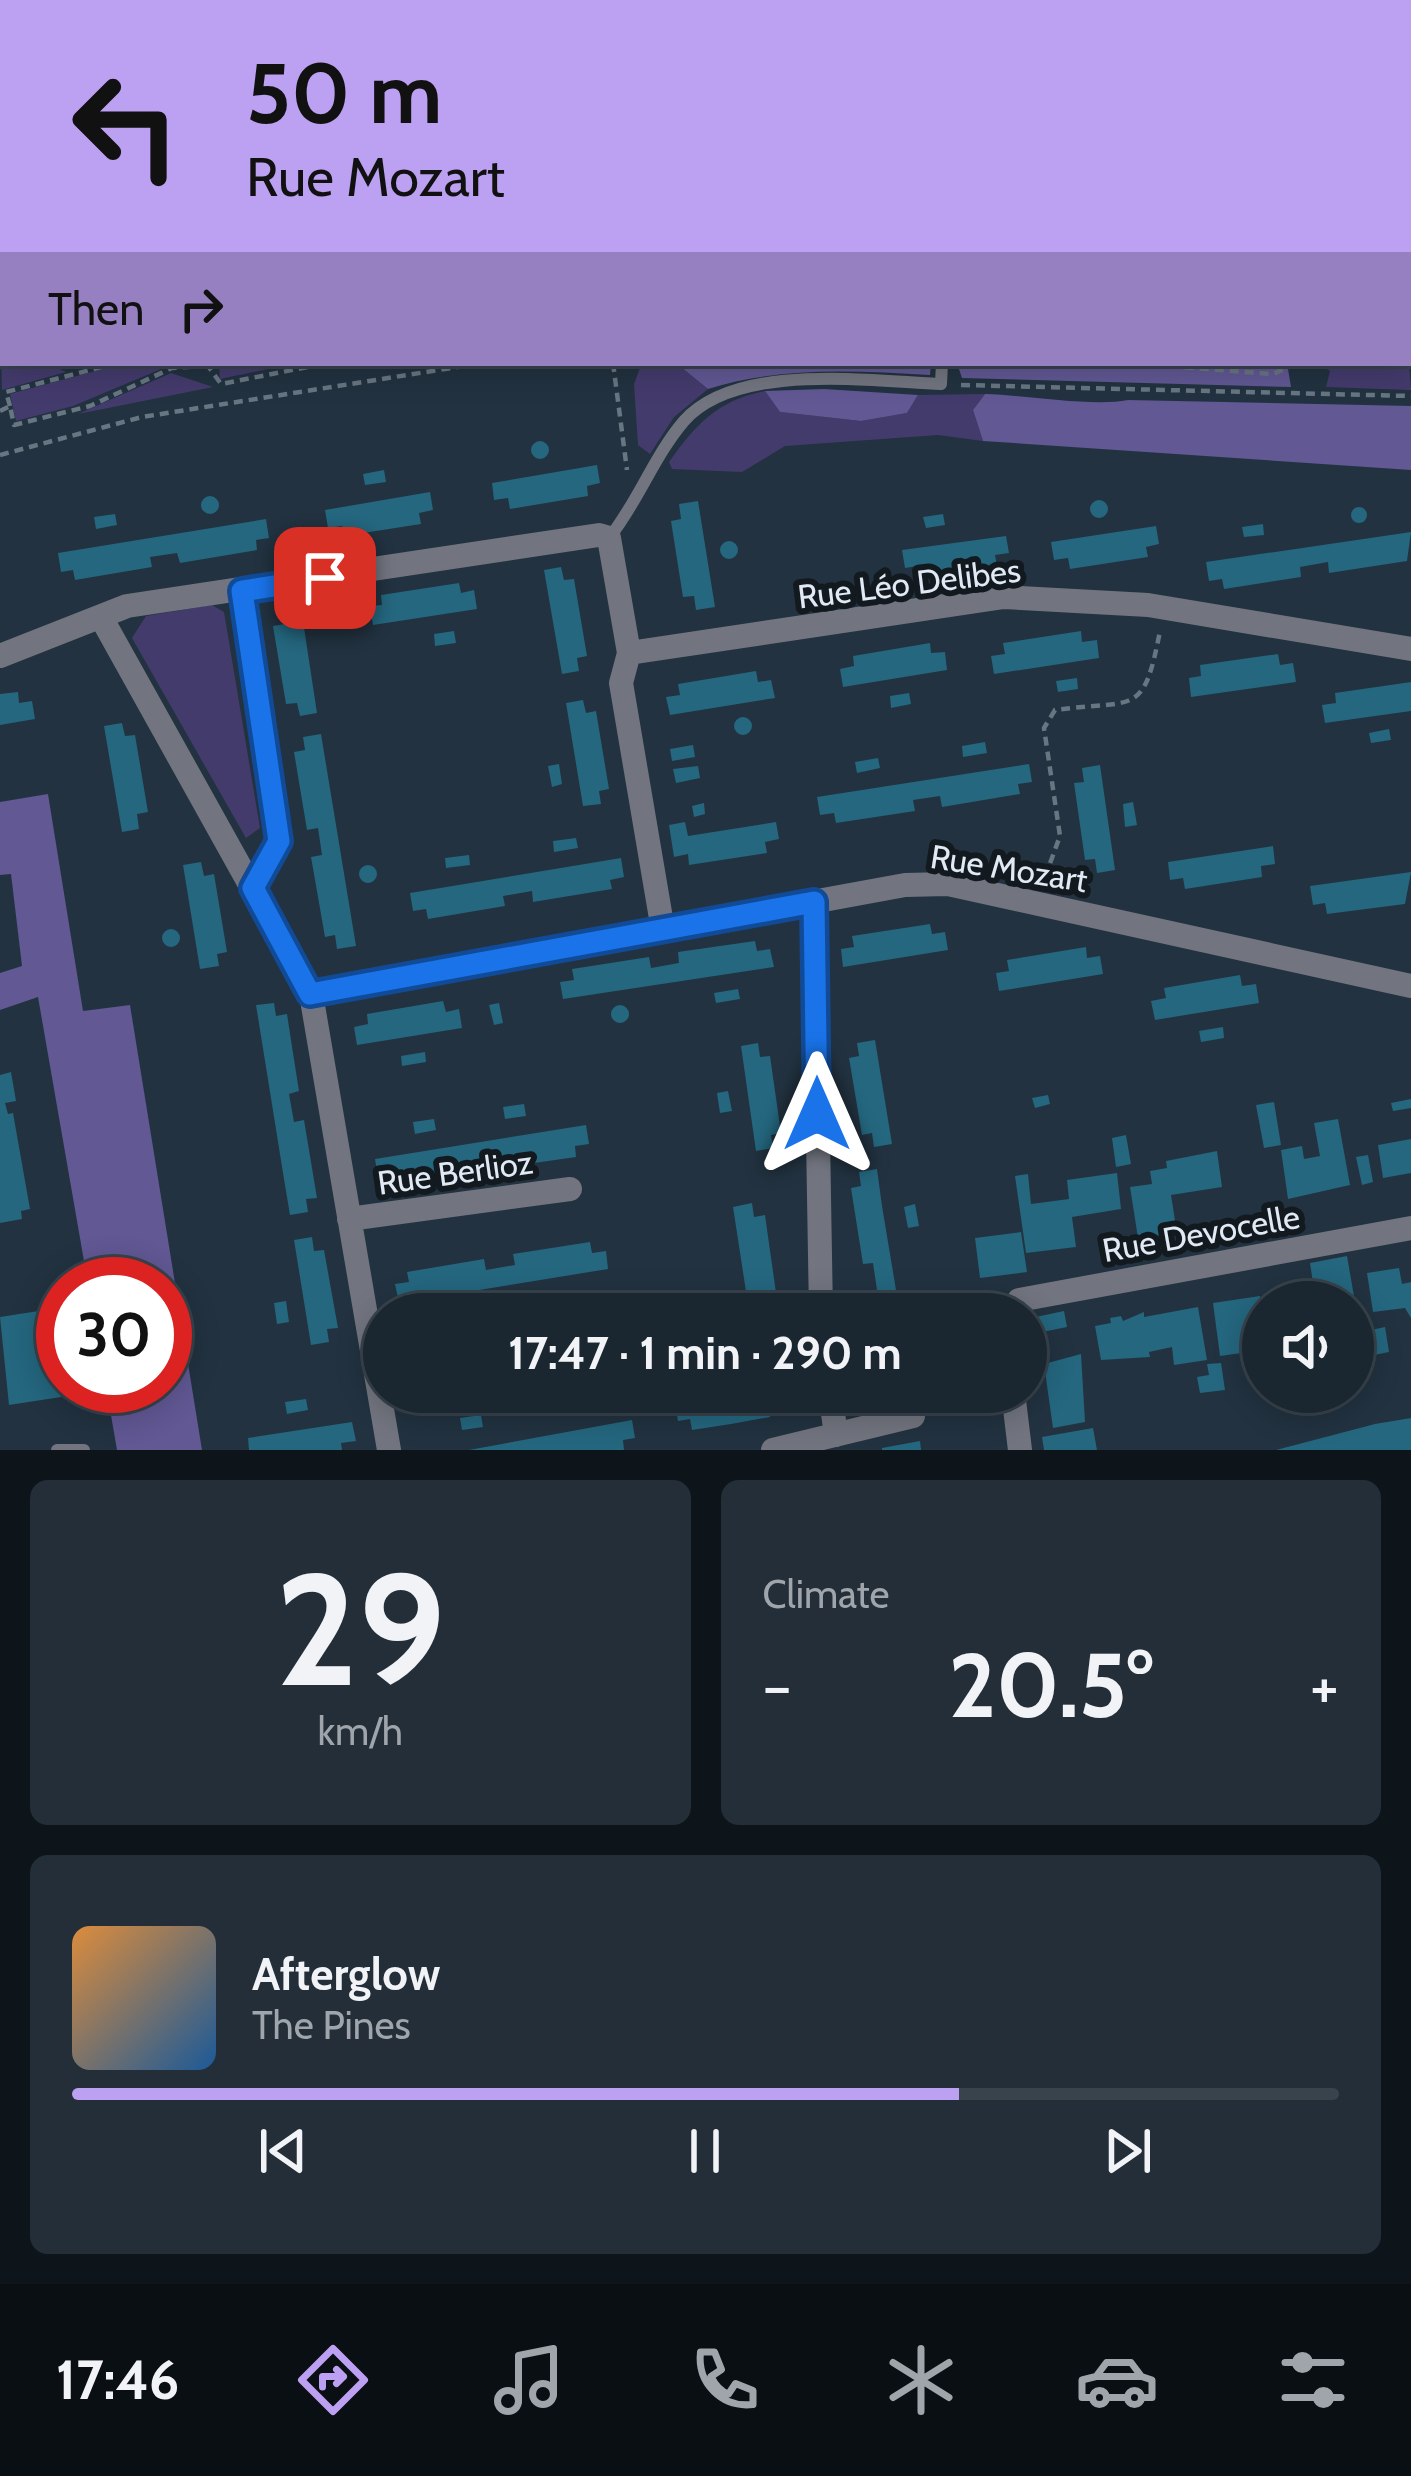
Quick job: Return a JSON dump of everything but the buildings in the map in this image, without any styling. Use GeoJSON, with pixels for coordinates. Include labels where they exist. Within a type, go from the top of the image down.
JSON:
{"type":"FeatureCollection","features":[{"type":"Feature","properties":{"kind":"street"},"geometry":{"type":"LineString","coordinates":[[0,656],[128,606],[574,538],[609,538],[629,653],[621,683],[663,930]]}},
{"type":"Feature","properties":{"kind":"street"},"geometry":{"type":"LineString","coordinates":[[242,591],[279,841],[253,888]]}},
{"type":"Feature","properties":{"kind":"street","name":"Rue Léo Delibes"},"geometry":{"type":"LineString","coordinates":[[629,653],[1004,597],[1164,608],[1411,650]]}},
{"type":"Feature","properties":{"kind":"street"},"geometry":{"type":"LineString","coordinates":[[102,619],[310,994],[389,1450]]}},
{"type":"Feature","properties":{"kind":"street","name":"Rue Mozart"},"geometry":{"type":"LineString","coordinates":[[310,994],[905,885],[948,884],[1411,986]]}},
{"type":"Feature","properties":{"kind":"street"},"geometry":{"type":"LineString","coordinates":[[814,902],[820,1293]]}},
{"type":"Feature","properties":{"kind":"street","name":"Rue Berlioz"},"geometry":{"type":"LineString","coordinates":[[350,1220],[570,1189]]}},
{"type":"Feature","properties":{"kind":"street","name":"Rue Devocelle"},"geometry":{"type":"LineString","coordinates":[[1047,1295],[1411,1228]]}},
{"type":"Feature","properties":{"kind":"street"},"geometry":{"type":"LineString","coordinates":[[833,1413],[836,1435]]}},
{"type":"Feature","properties":{"kind":"street"},"geometry":{"type":"LineString","coordinates":[[1016,1413],[1020,1450]]}},
{"type":"Feature","properties":{"kind":"street"},"geometry":{"type":"LineString","coordinates":[[773,1450],[913,1416]]}},
{"type":"Feature","properties":{"kind":"lane"},"geometry":{"type":"LineString","coordinates":[[609,538],[684,422],[723,391],[815,380],[941,385],[942,366]]}},
{"type":"Feature","properties":{"kind":"lane"},"geometry":{"type":"LineString","coordinates":[[58,1450],[84,1450]]}},
{"type":"Feature","properties":{"kind":"path"},"geometry":{"type":"LineString","coordinates":[[105,366],[6,392],[14,425],[90,406],[172,368]]}},
{"type":"Feature","properties":{"kind":"path"},"geometry":{"type":"LineString","coordinates":[[164,366],[195,366]]}},
{"type":"Feature","properties":{"kind":"path"},"geometry":{"type":"LineString","coordinates":[[207,366],[221,384],[313,366]]}},
{"type":"Feature","properties":{"kind":"path"},"geometry":{"type":"LineString","coordinates":[[0,455],[142,417],[464,366]]}},
{"type":"Feature","properties":{"kind":"path"},"geometry":{"type":"LineString","coordinates":[[613,366],[630,506]]}},
{"type":"Feature","properties":{"kind":"path"},"geometry":{"type":"LineString","coordinates":[[1165,366],[1273,374],[1289,368]]}},
{"type":"Feature","properties":{"kind":"path"},"geometry":{"type":"LineString","coordinates":[[941,385],[1411,396]]}},
{"type":"Feature","properties":{"kind":"path"},"geometry":{"type":"LineString","coordinates":[[0,411],[10,406]]}},
{"type":"Feature","properties":{"kind":"path"},"geometry":{"type":"LineString","coordinates":[[1037,903],[1060,836],[1044,728],[1055,710],[1137,700],[1149,687],[1164,608]]}},
{"type":"Feature","properties":{"kind":"shaded area"},"geometry":{"type":"Polygon","coordinates":[[[1,366],[53,366],[66,372],[2,390],[1,366]]]}},
{"type":"Feature","properties":{"kind":"shaded area"},"geometry":{"type":"Polygon","coordinates":[[[114,366],[166,367],[73,406],[16,421],[10,394],[114,366]]]}},
{"type":"Feature","properties":{"kind":"shaded area"},"geometry":{"type":"Polygon","coordinates":[[[219,366],[283,366],[220,379],[219,366]]]}},
{"type":"Feature","properties":{"kind":"shaded area"},"geometry":{"type":"Polygon","coordinates":[[[680,366],[708,389],[674,417],[650,454],[638,445],[634,384],[640,368],[680,366]]]}},
{"type":"Feature","properties":{"kind":"shaded area"},"geometry":{"type":"Polygon","coordinates":[[[680,366],[931,366],[930,375],[791,373],[708,389],[680,366]]]}},
{"type":"Feature","properties":{"kind":"shaded area"},"geometry":{"type":"Polygon","coordinates":[[[958,366],[1288,366],[1291,387],[962,378],[958,366]]]}},
{"type":"Feature","properties":{"kind":"shaded area"},"geometry":{"type":"Polygon","coordinates":[[[1322,366],[1409,366],[1411,390],[1326,387],[1330,371],[1322,366]]]}},
{"type":"Feature","properties":{"kind":"shaded area"},"geometry":{"type":"Polygon","coordinates":[[[171,373],[213,387],[78,414],[171,373]]]}},
{"type":"Feature","properties":{"kind":"shaded area"},"geometry":{"type":"Polygon","coordinates":[[[765,391],[780,412],[861,421],[907,413],[918,395],[985,394],[973,410],[983,441],[938,435],[785,446],[742,472],[672,469],[669,462],[710,416],[734,401],[765,391]]]}},
{"type":"Feature","properties":{"kind":"shaded area"},"geometry":{"type":"Polygon","coordinates":[[[765,391],[918,395],[907,413],[861,421],[780,412],[765,391]]]}},
{"type":"Feature","properties":{"kind":"shaded area"},"geometry":{"type":"Polygon","coordinates":[[[985,394],[1096,402],[1411,406],[1411,470],[983,441],[973,410],[985,394]]]}},
{"type":"Feature","properties":{"kind":"shaded area"},"geometry":{"type":"Polygon","coordinates":[[[212,605],[224,612],[260,828],[246,838],[132,638],[146,616],[212,605]]]}},
{"type":"Feature","properties":{"kind":"shaded area"},"geometry":{"type":"Polygon","coordinates":[[[48,794],[83,1011],[130,1005],[171,1257],[83,1257],[38,997],[0,1010],[0,973],[22,966],[11,874],[0,875],[0,802],[48,794]]]}},
{"type":"Feature","properties":{"kind":"shaded area"},"geometry":{"type":"Polygon","coordinates":[[[192,1388],[202,1450],[117,1450],[111,1413],[192,1413],[192,1388]]]}},
{"type":"Feature","properties":{"kind":"route"},"geometry":{"type":"LineString","coordinates":[[325,578],[242,591],[279,841],[253,888],[310,994],[814,902],[817,1114]]}}]}
